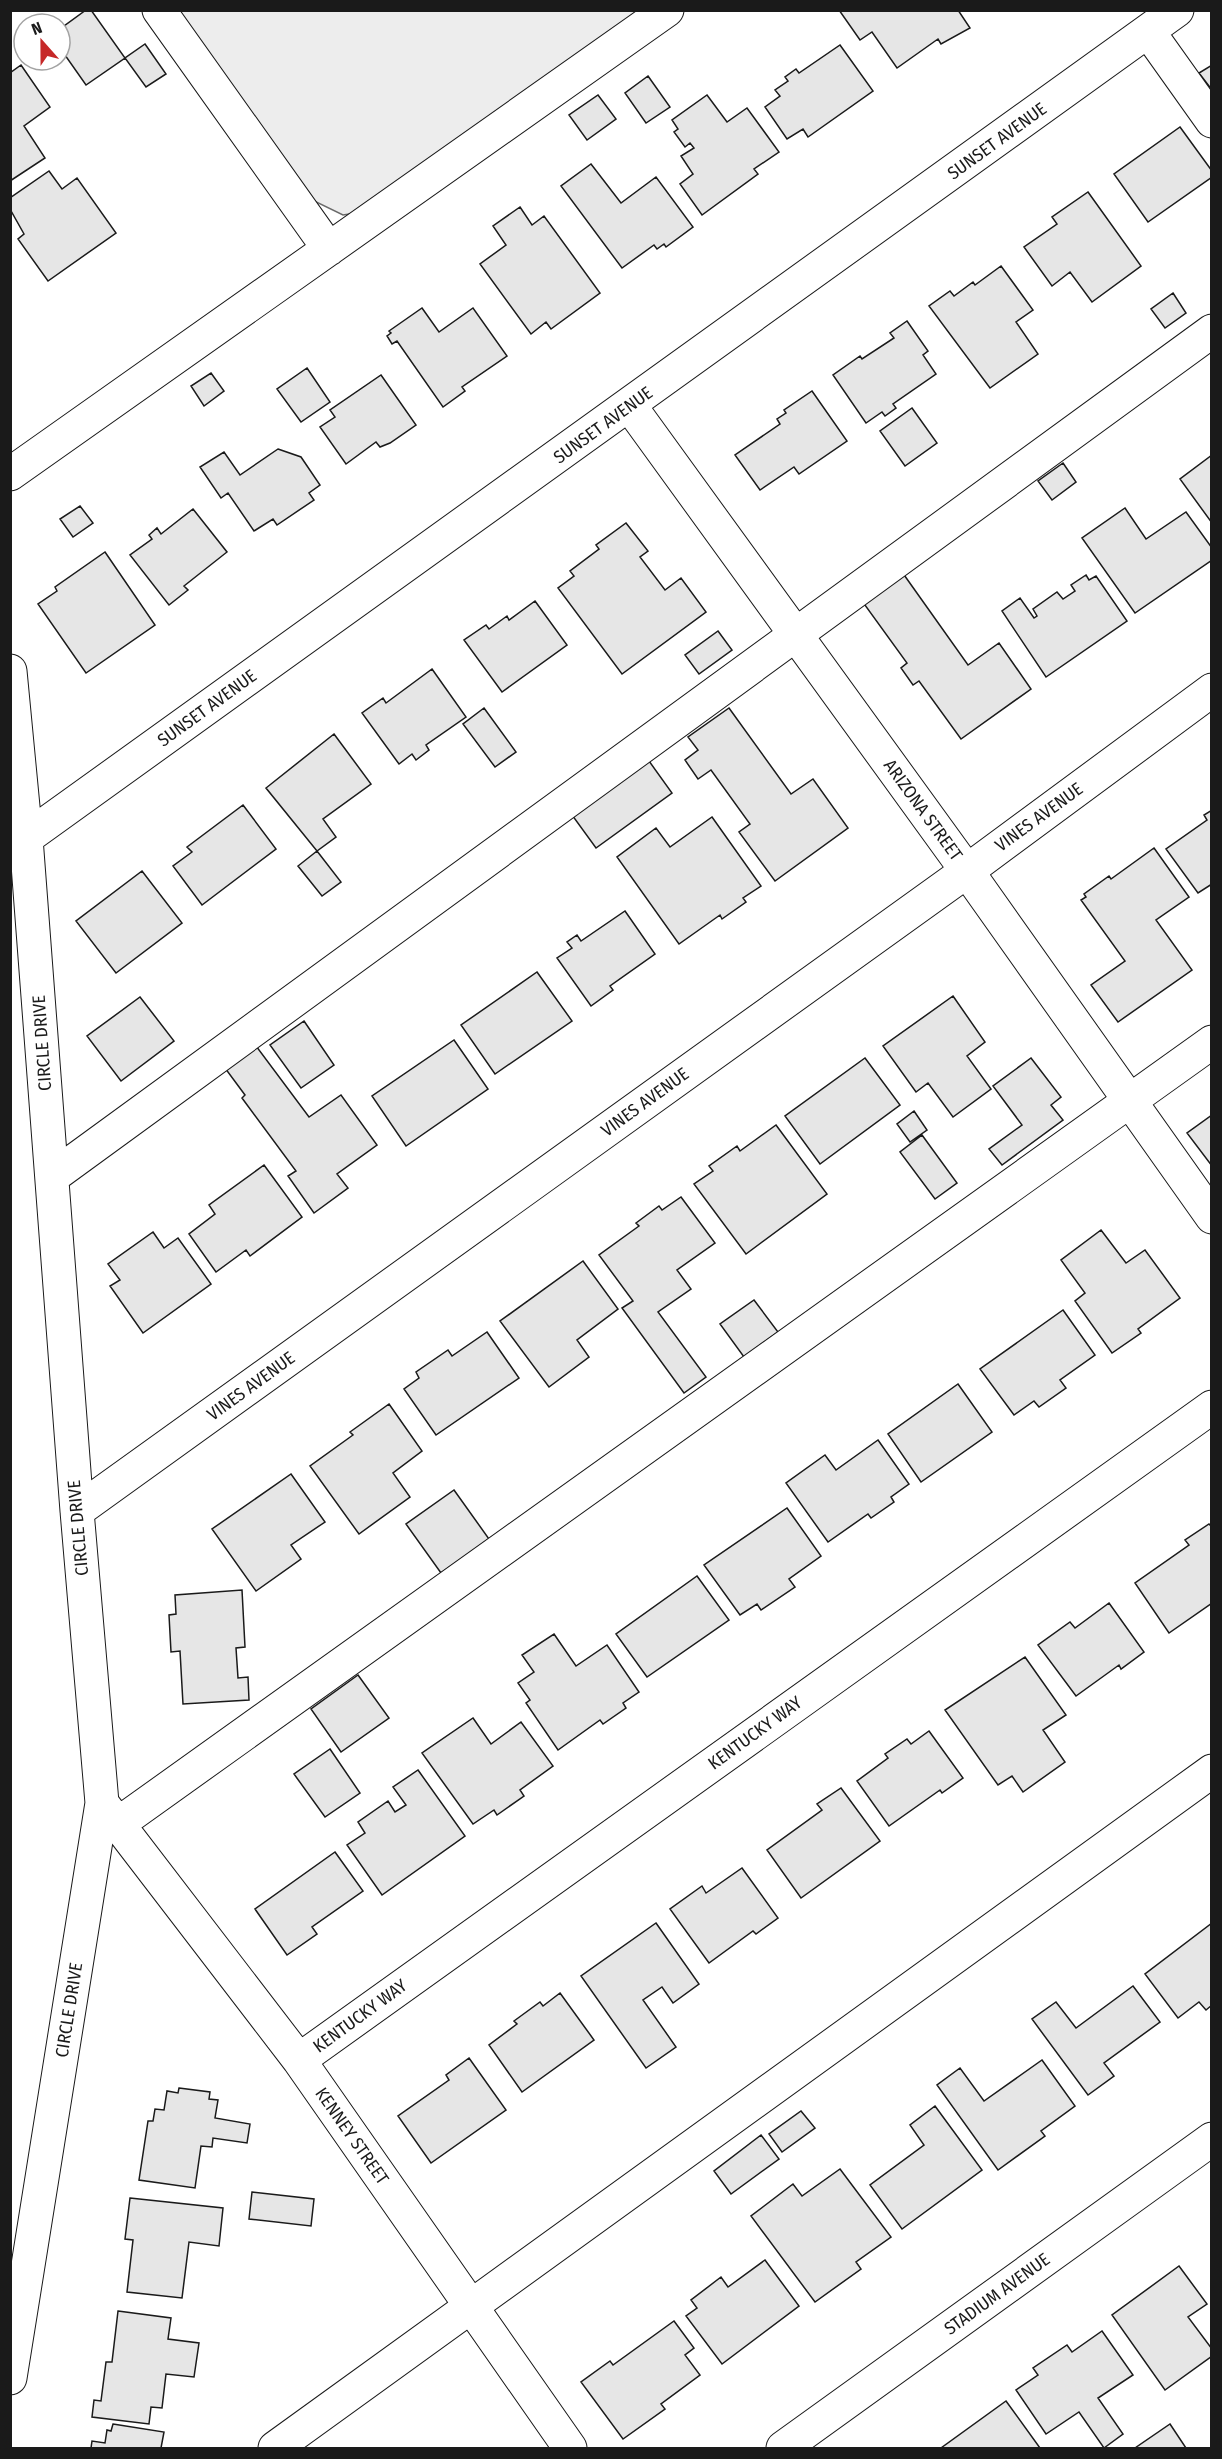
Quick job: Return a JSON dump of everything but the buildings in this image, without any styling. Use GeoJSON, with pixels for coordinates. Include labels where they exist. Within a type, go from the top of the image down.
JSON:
{"type":"FeatureCollection","features":[{"type":"Feature","properties":{"kind":"street"},"geometry":{"type":"LineString","coordinates":[[159,10],[329,249]]}},
{"type":"Feature","properties":{"kind":"street"},"geometry":{"type":"LineString","coordinates":[[10,474],[667,10]]}},
{"type":"Feature","properties":{"kind":"street","name":"SUNSET AVENUE"},"geometry":{"type":"LineString","coordinates":[[26,838],[630,406],[1177,10]]}},
{"type":"Feature","properties":{"kind":"street"},"geometry":{"type":"LineString","coordinates":[[1148,31],[1212,121]]}},
{"type":"Feature","properties":{"kind":"street"},"geometry":{"type":"LineString","coordinates":[[52,1177],[1212,331]]}},
{"type":"Feature","properties":{"kind":"street","name":"ARIZONA STREET"},"geometry":{"type":"LineString","coordinates":[[630,406],[967,871],[1212,1217]]}},
{"type":"Feature","properties":{"kind":"street","name":"CIRCLE DRIVE"},"geometry":{"type":"LineString","coordinates":[[10,671],[26,838],[77,1511],[110,1814],[10,2378]]}},
{"type":"Feature","properties":{"kind":"street","name":"VINES AVENUE"},"geometry":{"type":"LineString","coordinates":[[77,1511],[967,871],[1212,690]]}},
{"type":"Feature","properties":{"kind":"street"},"geometry":{"type":"LineString","coordinates":[[110,1814],[1212,1042]]}},
{"type":"Feature","properties":{"kind":"street","name":"KENTUCKY WAY"},"geometry":{"type":"LineString","coordinates":[[299,2060],[1212,1407]]}},
{"type":"Feature","properties":{"kind":"street"},"geometry":{"type":"LineString","coordinates":[[275,2448],[1212,1771]]}},
{"type":"Feature","properties":{"kind":"street","name":"KENNEY STREET"},"geometry":{"type":"LineString","coordinates":[[110,1814],[299,2060],[570,2448]]}},
{"type":"Feature","properties":{"kind":"street","name":"STADIUM AVENUE"},"geometry":{"type":"LineString","coordinates":[[783,2448],[1212,2139]]}},
{"type":"Feature","properties":{"kind":"shaded area"},"geometry":{"type":"Polygon","coordinates":[[[172,11],[660,11],[375,210],[343,215],[310,199],[172,11]]]}}]}
